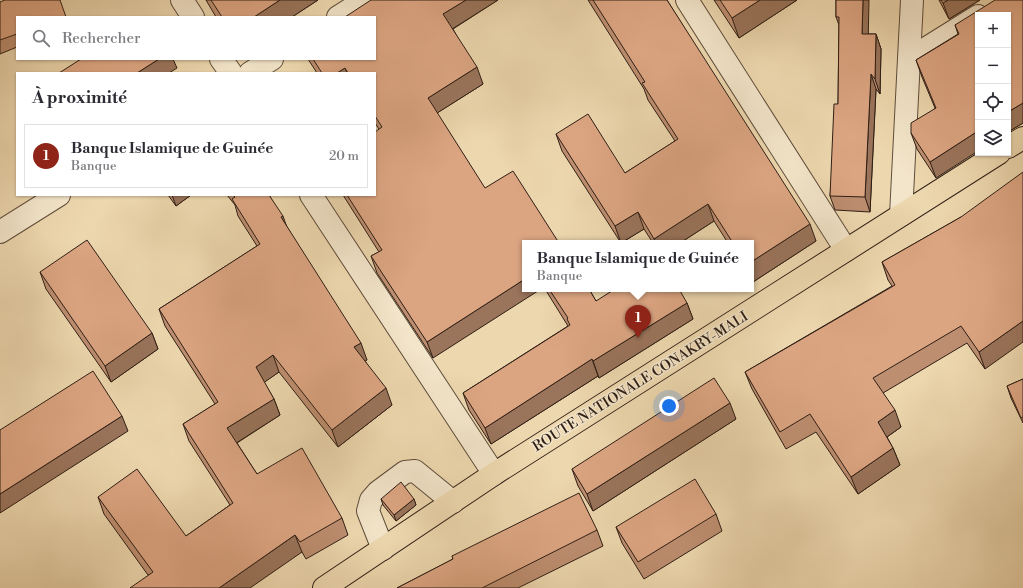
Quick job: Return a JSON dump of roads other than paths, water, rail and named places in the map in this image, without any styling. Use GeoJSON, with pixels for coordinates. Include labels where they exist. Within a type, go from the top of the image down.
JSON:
{"type":"FeatureCollection","features":[{"type":"Feature","properties":{"kind":"highway"},"geometry":{"type":"LineString","coordinates":[[1011,145],[1023,138]]}},
{"type":"Feature","properties":{"kind":"highway","name":"ROUTE NATIONALE CONAKRY-MALI"},"geometry":{"type":"LineString","coordinates":[[324,588],[494,474],[994,156]]}},
{"type":"Feature","properties":{"kind":"street"},"geometry":{"type":"LineString","coordinates":[[182,0],[192,16]]}},
{"type":"Feature","properties":{"kind":"street"},"geometry":{"type":"LineString","coordinates":[[340,16],[365,0]]}},
{"type":"Feature","properties":{"kind":"street"},"geometry":{"type":"LineString","coordinates":[[687,0],[846,250]]}},
{"type":"Feature","properties":{"kind":"street"},"geometry":{"type":"LineString","coordinates":[[901,215],[912,0]]}},
{"type":"Feature","properties":{"kind":"street"},"geometry":{"type":"LineString","coordinates":[[909,59],[975,18]]}},
{"type":"Feature","properties":{"kind":"street"},"geometry":{"type":"LineString","coordinates":[[222,60],[230,72]]}},
{"type":"Feature","properties":{"kind":"street"},"geometry":{"type":"LineString","coordinates":[[252,72],[270,60]]}},
{"type":"Feature","properties":{"kind":"street"},"geometry":{"type":"LineString","coordinates":[[0,232],[57,196]]}},
{"type":"Feature","properties":{"kind":"street"},"geometry":{"type":"LineString","coordinates":[[312,196],[494,474]]}},
{"type":"Feature","properties":{"kind":"street"},"geometry":{"type":"LineString","coordinates":[[383,549],[368,511],[371,500],[378,492],[405,472],[415,471],[453,502]]}},
{"type":"Feature","properties":{"kind":"place","name":"Banque Islamique de Guinée"},"geometry":{"type":"Point","coordinates":[638,338]}}]}
